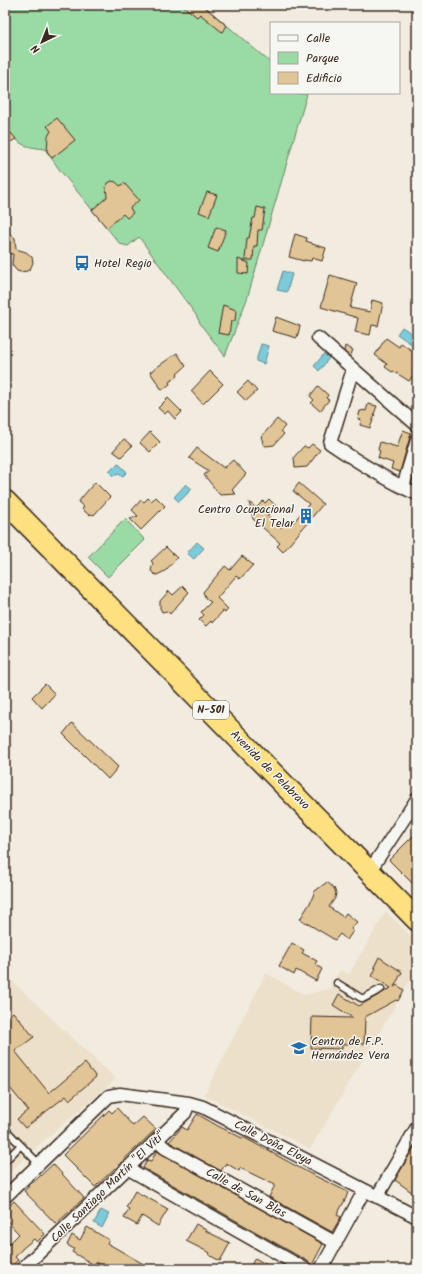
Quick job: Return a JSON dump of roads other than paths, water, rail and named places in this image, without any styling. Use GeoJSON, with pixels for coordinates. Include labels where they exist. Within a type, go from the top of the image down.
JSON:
{"type":"FeatureCollection","features":[{"type":"Feature","properties":{"kind":"highway","name":"Avenida de Pelabravo"},"geometry":{"type":"LineString","coordinates":[[5,501],[417,920]]}},
{"type":"Feature","properties":{"kind":"street"},"geometry":{"type":"LineString","coordinates":[[318,338],[417,425]]}},
{"type":"Feature","properties":{"kind":"street"},"geometry":{"type":"LineString","coordinates":[[353,369],[330,443],[365,466],[417,494]]}},
{"type":"Feature","properties":{"kind":"street"},"geometry":{"type":"LineString","coordinates":[[403,487],[417,440]]}},
{"type":"Feature","properties":{"kind":"street"},"geometry":{"type":"LineString","coordinates":[[369,872],[417,799]]}},
{"type":"Feature","properties":{"kind":"street","name":"Calle Doña Eloya"},"geometry":{"type":"LineString","coordinates":[[39,1164],[109,1096],[120,1094],[189,1103],[203,1107],[417,1217]]}},
{"type":"Feature","properties":{"kind":"street","name":"Calle Santiago Martín \"El Viti\""},"geometry":{"type":"LineString","coordinates":[[22,1269],[157,1141],[185,1113],[189,1103]]}},
{"type":"Feature","properties":{"kind":"street"},"geometry":{"type":"LineString","coordinates":[[376,1197],[417,1127]]}},
{"type":"Feature","properties":{"kind":"street","name":"Calle de San Blas"},"geometry":{"type":"LineString","coordinates":[[157,1141],[166,1148],[336,1243]]}},
{"type":"Feature","properties":{"kind":"street"},"geometry":{"type":"LineString","coordinates":[[5,1197],[39,1164]]}},
{"type":"Feature","properties":{"kind":"street"},"geometry":{"type":"LineString","coordinates":[[127,1168],[305,1269]]}},
{"type":"Feature","properties":{"kind":"street"},"geometry":{"type":"LineString","coordinates":[[321,1269],[364,1190]]}},
{"type":"Feature","properties":{"kind":"lane"},"geometry":{"type":"LineString","coordinates":[[337,983],[361,998],[364,998],[381,988]]}},
{"type":"Feature","properties":{"kind":"lane"},"geometry":{"type":"LineString","coordinates":[[5,1129],[39,1164]]}},
{"type":"Feature","properties":{"kind":"lane"},"geometry":{"type":"LineString","coordinates":[[5,1161],[20,1146]]}},
{"type":"Feature","properties":{"kind":"water"},"geometry":{"type":"Polygon","coordinates":[[[283,271],[292,274],[287,292],[277,290],[283,271]]]}},
{"type":"Feature","properties":{"kind":"water"},"geometry":{"type":"Polygon","coordinates":[[[402,327],[416,336],[411,344],[397,334],[402,327]]]}},
{"type":"Feature","properties":{"kind":"water"},"geometry":{"type":"Polygon","coordinates":[[[261,344],[269,346],[264,364],[256,361],[261,344]]]}},
{"type":"Feature","properties":{"kind":"water"},"geometry":{"type":"Polygon","coordinates":[[[324,354],[329,358],[319,371],[314,366],[324,354]]]}},
{"type":"Feature","properties":{"kind":"water"},"geometry":{"type":"Polygon","coordinates":[[[118,463],[127,472],[122,477],[119,474],[113,476],[109,472],[118,463]]]}},
{"type":"Feature","properties":{"kind":"water"},"geometry":{"type":"Polygon","coordinates":[[[186,484],[192,489],[179,502],[174,497],[186,484]]]}},
{"type":"Feature","properties":{"kind":"water"},"geometry":{"type":"Polygon","coordinates":[[[197,542],[204,548],[194,559],[187,553],[197,542]]]}},
{"type":"Feature","properties":{"kind":"water"},"geometry":{"type":"Polygon","coordinates":[[[101,1210],[109,1214],[102,1228],[94,1223],[101,1210]]]}},
{"type":"Feature","properties":{"kind":"place","name":"Hotel Regio"},"geometry":{"type":"Point","coordinates":[82,263]}},
{"type":"Feature","properties":{"kind":"place","name":"Centro Ocupacional El Telar"},"geometry":{"type":"Point","coordinates":[306,516]}},
{"type":"Feature","properties":{"kind":"place","name":"Centro de F.P. Hernández Vera"},"geometry":{"type":"Point","coordinates":[299,1048]}}]}
